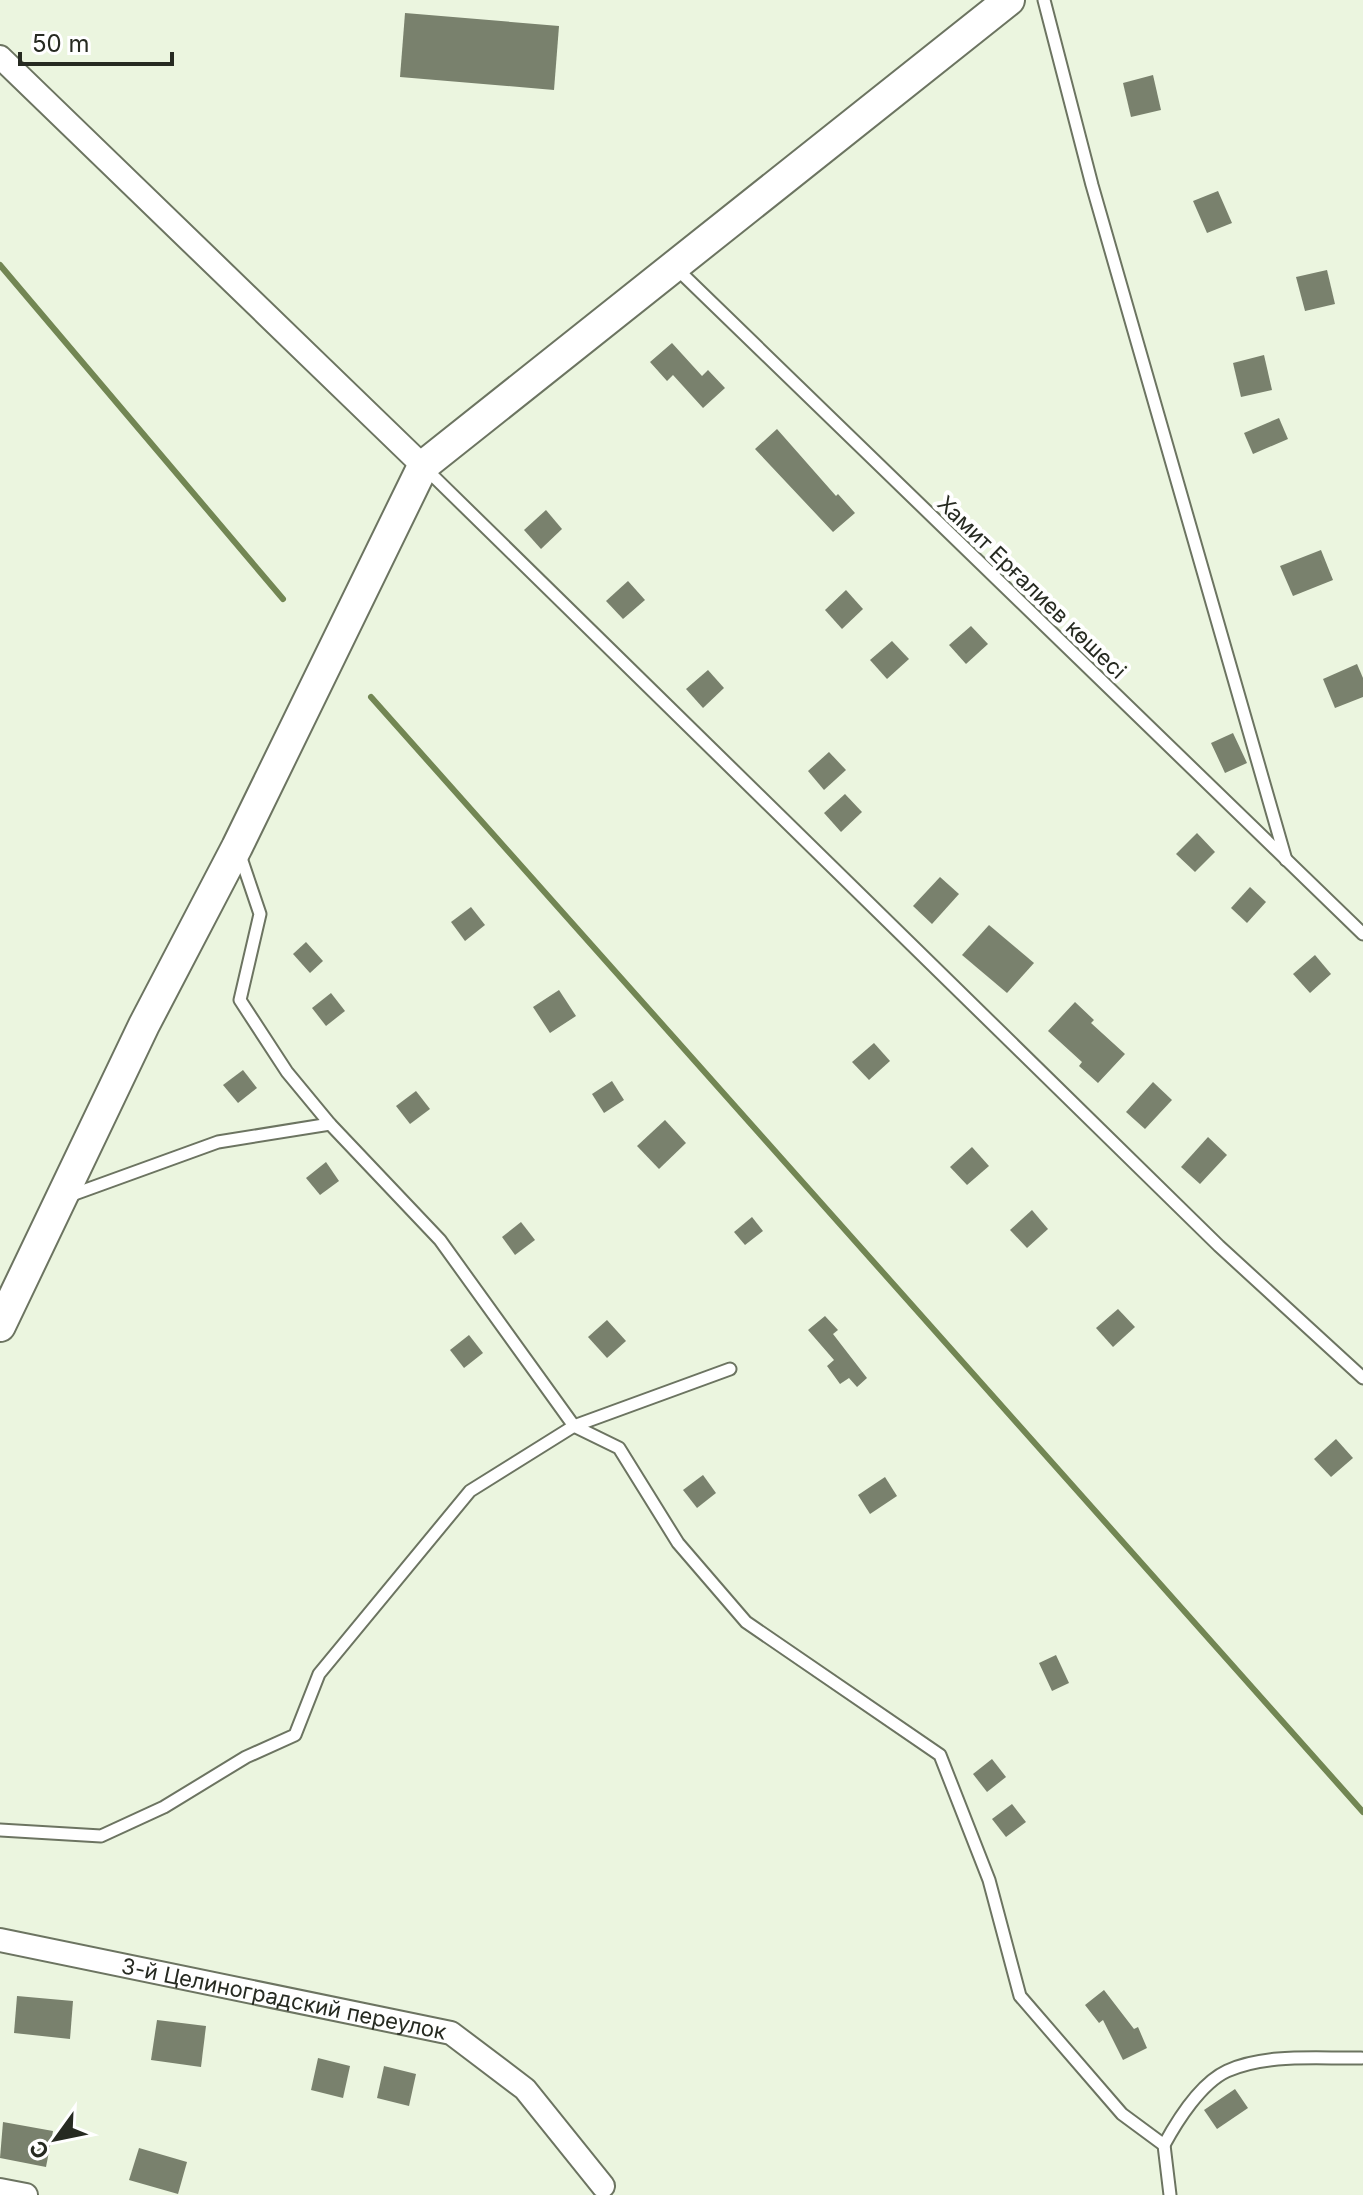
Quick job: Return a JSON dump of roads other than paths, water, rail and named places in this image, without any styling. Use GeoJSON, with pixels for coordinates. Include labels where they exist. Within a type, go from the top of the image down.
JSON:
{"type":"FeatureCollection","features":[{"type":"Feature","properties":{"kind":"street"},"geometry":{"type":"LineString","coordinates":[[0,1326],[144,1025],[237,847],[423,466],[1009,0]]}},
{"type":"Feature","properties":{"kind":"street"},"geometry":{"type":"LineString","coordinates":[[0,57],[423,466]]}},
{"type":"Feature","properties":{"kind":"street","name":"3-й Целиноградский переулок"},"geometry":{"type":"LineString","coordinates":[[0,1940],[451,2033],[525,2089],[603,2186]]}},
{"type":"Feature","properties":{"kind":"street"},"geometry":{"type":"LineString","coordinates":[[0,2190],[26,2195]]}},
{"type":"Feature","properties":{"kind":"lane"},"geometry":{"type":"LineString","coordinates":[[1044,0],[1096,200],[1286,861]]}},
{"type":"Feature","properties":{"kind":"lane","name":"Хамит Ерғалиев көшесі"},"geometry":{"type":"LineString","coordinates":[[675,267],[1363,934]]}},
{"type":"Feature","properties":{"kind":"lane"},"geometry":{"type":"LineString","coordinates":[[423,466],[1219,1246],[1363,1378]]}},
{"type":"Feature","properties":{"kind":"lane"},"geometry":{"type":"LineString","coordinates":[[237,847],[260,914],[240,1000],[287,1072],[330,1124],[440,1240],[574,1426],[619,1448],[678,1543],[746,1622],[940,1755],[989,1880],[1020,1996],[1122,2114],[1164,2145]]}},
{"type":"Feature","properties":{"kind":"lane"},"geometry":{"type":"LineString","coordinates":[[61,1199],[218,1142],[330,1124]]}},
{"type":"Feature","properties":{"kind":"lane"},"geometry":{"type":"LineString","coordinates":[[0,1830],[101,1836],[164,1807],[246,1757],[295,1735],[319,1674],[470,1491],[574,1426],[730,1369]]}},
{"type":"Feature","properties":{"kind":"lane"},"geometry":{"type":"LineString","coordinates":[[1170,2195],[1164,2145],[1184,2109],[1226,2071],[1280,2060],[1361,2058]]}},
{"type":"Feature","properties":{"kind":"waterway"},"geometry":{"type":"LineString","coordinates":[[0,265],[283,599]]}},
{"type":"Feature","properties":{"kind":"waterway"},"geometry":{"type":"LineString","coordinates":[[371,697],[1363,1812]]}}]}
